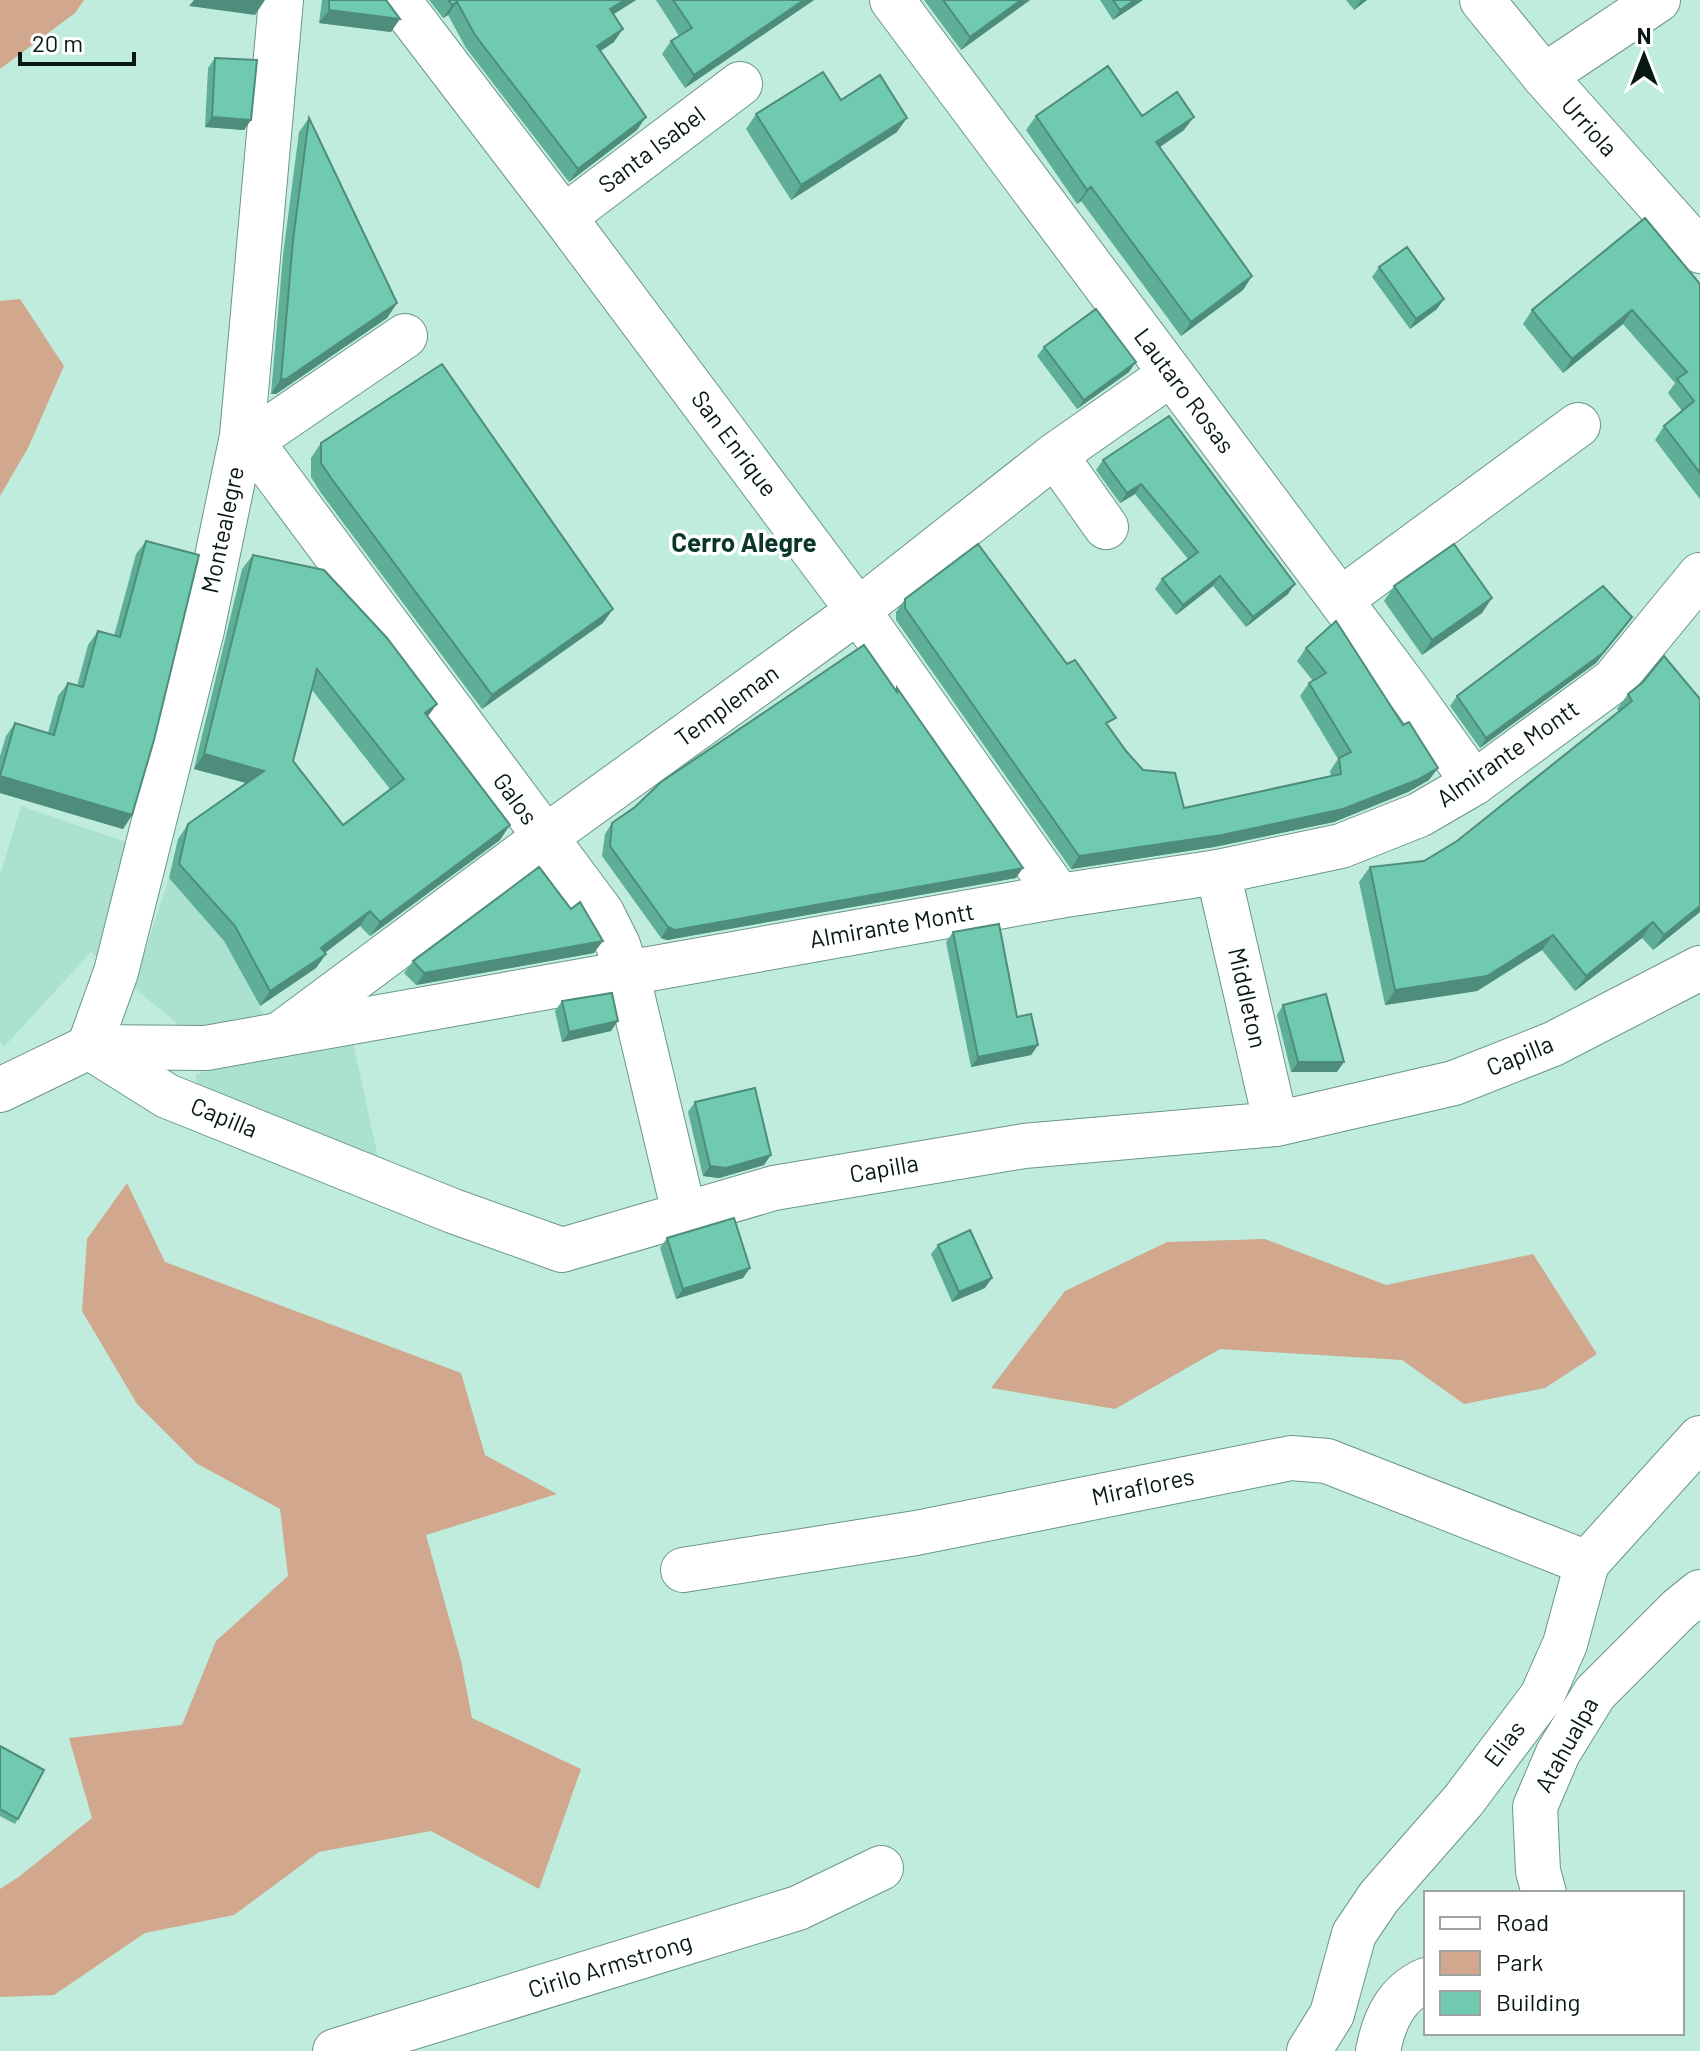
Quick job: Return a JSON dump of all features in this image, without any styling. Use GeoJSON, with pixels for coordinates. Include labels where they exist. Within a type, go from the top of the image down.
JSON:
{"type":"FeatureCollection","features":[{"type":"Feature","properties":{"kind":"street","name":"Montealegre"},"geometry":{"type":"LineString","coordinates":[[89,1047],[116,972],[247,439],[281,0]]}},
{"type":"Feature","properties":{"kind":"street","name":"San Enrique"},"geometry":{"type":"LineString","coordinates":[[398,0],[857,609],[1059,896]]}},
{"type":"Feature","properties":{"kind":"street","name":"Lautaro Rosas"},"geometry":{"type":"LineString","coordinates":[[892,0],[1474,783]]}},
{"type":"Feature","properties":{"kind":"street","name":"Urriola"},"geometry":{"type":"LineString","coordinates":[[1482,0],[1544,76],[1700,251]]}},
{"type":"Feature","properties":{"kind":"street"},"geometry":{"type":"LineString","coordinates":[[1544,76],[1658,0]]}},
{"type":"Feature","properties":{"kind":"street","name":"Santa Isabel"},"geometry":{"type":"LineString","coordinates":[[564,217],[740,84]]}},
{"type":"Feature","properties":{"kind":"street"},"geometry":{"type":"LineString","coordinates":[[247,439],[405,336]]}},
{"type":"Feature","properties":{"kind":"street","name":"Templeman"},"geometry":{"type":"LineString","coordinates":[[279,1035],[843,622],[1055,455],[1171,374]]}},
{"type":"Feature","properties":{"kind":"street"},"geometry":{"type":"LineString","coordinates":[[1340,600],[1578,425]]}},
{"type":"Feature","properties":{"kind":"street","name":"Galos"},"geometry":{"type":"LineString","coordinates":[[247,439],[602,913],[627,973],[684,1213]]}},
{"type":"Feature","properties":{"kind":"street"},"geometry":{"type":"LineString","coordinates":[[1055,455],[1106,527]]}},
{"type":"Feature","properties":{"kind":"street","name":"Almirante Montt"},"geometry":{"type":"LineString","coordinates":[[0,1090],[89,1047],[206,1048],[1059,896],[1218,872],[1341,846],[1419,815],[1474,783],[1613,681],[1700,577]]}},
{"type":"Feature","properties":{"kind":"street","name":"Middleton"},"geometry":{"type":"LineString","coordinates":[[1218,872],[1276,1124]]}},
{"type":"Feature","properties":{"kind":"street","name":"Capilla"},"geometry":{"type":"LineString","coordinates":[[89,1047],[167,1096],[453,1211],[562,1250],[774,1188],[982,1152],[1276,1124],[1454,1083],[1553,1044],[1700,968]]}},
{"type":"Feature","properties":{"kind":"street","name":"Elias"},"geometry":{"type":"LineString","coordinates":[[1309,2051],[1332,2014],[1354,1934],[1379,1897],[1463,1801],[1542,1696],[1565,1644],[1587,1563],[1700,1438]]}},
{"type":"Feature","properties":{"kind":"street","name":"Miraflores"},"geometry":{"type":"LineString","coordinates":[[683,1570],[916,1533],[1291,1458],[1327,1461],[1587,1563]]}},
{"type":"Feature","properties":{"kind":"street","name":"Atahualpa"},"geometry":{"type":"LineString","coordinates":[[1543,1891],[1538,1871],[1535,1807],[1558,1753],[1595,1693],[1700,1592]]}},
{"type":"Feature","properties":{"kind":"street"},"geometry":{"type":"LineString","coordinates":[[1542,1696],[1617,1648],[1666,1623]]}},
{"type":"Feature","properties":{"kind":"street","name":"Cirilo Armstrong"},"geometry":{"type":"LineString","coordinates":[[335,2051],[798,1908],[881,1868]]}},
{"type":"Feature","properties":{"kind":"street"},"geometry":{"type":"LineString","coordinates":[[1378,2051],[1385,2022],[1393,2007],[1404,1994],[1424,1981]]}},
{"type":"Feature","properties":{"kind":"shaded area"},"geometry":{"type":"Polygon","coordinates":[[[21,806],[132,844],[103,962],[91,952],[4,1047],[0,1042],[0,875],[21,806]]]}},
{"type":"Feature","properties":{"kind":"shaded area"},"geometry":{"type":"Polygon","coordinates":[[[169,878],[224,941],[270,1025],[195,1038],[133,987],[169,878]]]}},
{"type":"Feature","properties":{"kind":"shaded area"},"geometry":{"type":"Polygon","coordinates":[[[352,1038],[381,1171],[197,1098],[196,1074],[284,1051],[352,1038]]]}},
{"type":"Feature","properties":{"kind":"green space"},"geometry":{"type":"Polygon","coordinates":[[[0,0],[84,0],[75,13],[0,69],[0,0]]]}},
{"type":"Feature","properties":{"kind":"green space"},"geometry":{"type":"Polygon","coordinates":[[[20,299],[64,366],[28,448],[0,496],[0,301],[20,299]]]}},
{"type":"Feature","properties":{"kind":"green space"},"geometry":{"type":"Polygon","coordinates":[[[127,1183],[165,1262],[461,1373],[485,1455],[557,1494],[426,1535],[461,1661],[472,1718],[581,1769],[539,1889],[431,1831],[319,1852],[234,1915],[145,1933],[54,1995],[0,1997],[0,1889],[92,1818],[69,1738],[182,1725],[216,1641],[288,1576],[280,1509],[196,1463],[137,1404],[82,1311],[87,1239],[127,1183]]]}},
{"type":"Feature","properties":{"kind":"green space"},"geometry":{"type":"Polygon","coordinates":[[[1265,1239],[1386,1285],[1533,1254],[1597,1354],[1545,1388],[1464,1404],[1402,1360],[1220,1349],[1115,1409],[991,1388],[1065,1291],[1167,1242],[1265,1239]]]}},
{"type":"Feature","properties":{"kind":"building"},"geometry":{"type":"Polygon","coordinates":[[[329,0],[386,0],[400,19],[329,10],[329,0]]]}},
{"type":"Feature","properties":{"kind":"building"},"geometry":{"type":"Polygon","coordinates":[[[448,0],[625,0],[610,9],[623,29],[597,46],[646,117],[578,169],[475,35],[457,2],[452,5],[448,0]]]}},
{"type":"Feature","properties":{"kind":"building"},"geometry":{"type":"Polygon","coordinates":[[[673,0],[804,0],[694,75],[671,41],[692,28],[673,0]]]}},
{"type":"Feature","properties":{"kind":"building"},"geometry":{"type":"Polygon","coordinates":[[[943,0],[1021,0],[970,37],[943,0]]]}},
{"type":"Feature","properties":{"kind":"building"},"geometry":{"type":"Polygon","coordinates":[[[1113,0],[1135,0],[1120,10],[1113,0]]]}},
{"type":"Feature","properties":{"kind":"building"},"geometry":{"type":"Polygon","coordinates":[[[215,58],[257,60],[251,120],[212,117],[215,58]]]}},
{"type":"Feature","properties":{"kind":"building"},"geometry":{"type":"Polygon","coordinates":[[[1108,66],[1142,116],[1177,92],[1194,117],[1156,142],[1252,276],[1191,322],[1091,187],[1087,190],[1036,116],[1108,66]]]}},
{"type":"Feature","properties":{"kind":"building"},"geometry":{"type":"Polygon","coordinates":[[[823,72],[841,100],[880,75],[907,118],[801,185],[756,114],[823,72]]]}},
{"type":"Feature","properties":{"kind":"building"},"geometry":{"type":"Polygon","coordinates":[[[309,118],[397,303],[286,379],[281,379],[293,240],[309,118]]]}},
{"type":"Feature","properties":{"kind":"building"},"geometry":{"type":"Polygon","coordinates":[[[1645,218],[1700,284],[1700,473],[1664,426],[1694,401],[1677,379],[1687,372],[1632,310],[1572,359],[1532,310],[1645,218]]]}},
{"type":"Feature","properties":{"kind":"building"},"geometry":{"type":"Polygon","coordinates":[[[1407,247],[1444,299],[1416,319],[1379,267],[1407,247]]]}},
{"type":"Feature","properties":{"kind":"building"},"geometry":{"type":"Polygon","coordinates":[[[1096,309],[1136,362],[1084,400],[1044,347],[1096,309]]]}},
{"type":"Feature","properties":{"kind":"building"},"geometry":{"type":"Polygon","coordinates":[[[442,364],[613,609],[492,695],[321,463],[321,443],[442,364]]]}},
{"type":"Feature","properties":{"kind":"building"},"geometry":{"type":"Polygon","coordinates":[[[1169,416],[1295,584],[1253,617],[1220,576],[1183,605],[1162,579],[1198,552],[1141,484],[1127,493],[1103,460],[1169,416]]]}},
{"type":"Feature","properties":{"kind":"building"},"geometry":{"type":"Polygon","coordinates":[[[146,541],[199,555],[154,740],[132,815],[0,776],[15,723],[54,735],[68,683],[83,687],[98,631],[120,637],[146,541]]]}},
{"type":"Feature","properties":{"kind":"building"},"geometry":{"type":"Polygon","coordinates":[[[978,544],[1067,664],[1075,660],[1116,718],[1106,723],[1126,751],[1143,770],[1175,773],[1184,808],[1341,774],[1339,758],[1351,752],[1309,683],[1326,673],[1306,648],[1336,621],[1403,725],[1409,722],[1438,768],[1417,780],[1343,809],[1222,835],[1079,856],[905,608],[905,599],[978,544]]]}},
{"type":"Feature","properties":{"kind":"building"},"geometry":{"type":"Polygon","coordinates":[[[1454,544],[1492,598],[1432,640],[1394,586],[1454,544]]]}},
{"type":"Feature","properties":{"kind":"building"},"geometry":{"type":"Polygon","coordinates":[[[253,555],[324,570],[387,638],[437,704],[425,713],[510,825],[380,922],[370,911],[321,948],[326,954],[270,991],[235,926],[179,864],[188,824],[264,771],[204,754],[253,555]],[[317,669],[293,761],[343,825],[404,779],[317,669]]]}},
{"type":"Feature","properties":{"kind":"building"},"geometry":{"type":"Polygon","coordinates":[[[1603,586],[1632,617],[1603,653],[1486,738],[1457,696],[1603,586]]]}},
{"type":"Feature","properties":{"kind":"building"},"geometry":{"type":"Polygon","coordinates":[[[864,645],[1023,868],[675,930],[668,927],[610,846],[612,823],[635,807],[661,782],[864,645]]]}},
{"type":"Feature","properties":{"kind":"building"},"geometry":{"type":"Polygon","coordinates":[[[1664,656],[1700,699],[1700,906],[1664,935],[1653,922],[1586,976],[1553,935],[1487,976],[1395,990],[1370,867],[1424,861],[1457,841],[1632,701],[1628,694],[1643,682],[1664,656]]]}},
{"type":"Feature","properties":{"kind":"building"},"geometry":{"type":"Polygon","coordinates":[[[539,867],[571,909],[580,902],[603,941],[424,973],[413,961],[539,867]]]}},
{"type":"Feature","properties":{"kind":"building"},"geometry":{"type":"Polygon","coordinates":[[[999,924],[1017,1017],[1031,1014],[1038,1045],[978,1057],[953,932],[999,924]]]}},
{"type":"Feature","properties":{"kind":"building"},"geometry":{"type":"Polygon","coordinates":[[[612,993],[618,1021],[569,1032],[562,1001],[612,993]]]}},
{"type":"Feature","properties":{"kind":"building"},"geometry":{"type":"Polygon","coordinates":[[[1326,994],[1344,1062],[1298,1062],[1283,1005],[1326,994]]]}},
{"type":"Feature","properties":{"kind":"building"},"geometry":{"type":"Polygon","coordinates":[[[755,1088],[771,1155],[726,1168],[710,1166],[695,1102],[755,1088]]]}},
{"type":"Feature","properties":{"kind":"building"},"geometry":{"type":"Polygon","coordinates":[[[734,1218],[750,1268],[683,1289],[667,1238],[734,1218]]]}},
{"type":"Feature","properties":{"kind":"building"},"geometry":{"type":"Polygon","coordinates":[[[970,1230],[992,1278],[959,1292],[938,1245],[970,1230]]]}},
{"type":"Feature","properties":{"kind":"building"},"geometry":{"type":"Polygon","coordinates":[[[0,1746],[44,1770],[18,1819],[0,1809],[0,1746]]]}},
{"type":"Feature","properties":{"kind":"district","name":"Cerro Alegre"},"geometry":{"type":"Point","coordinates":[744,543]}}]}
